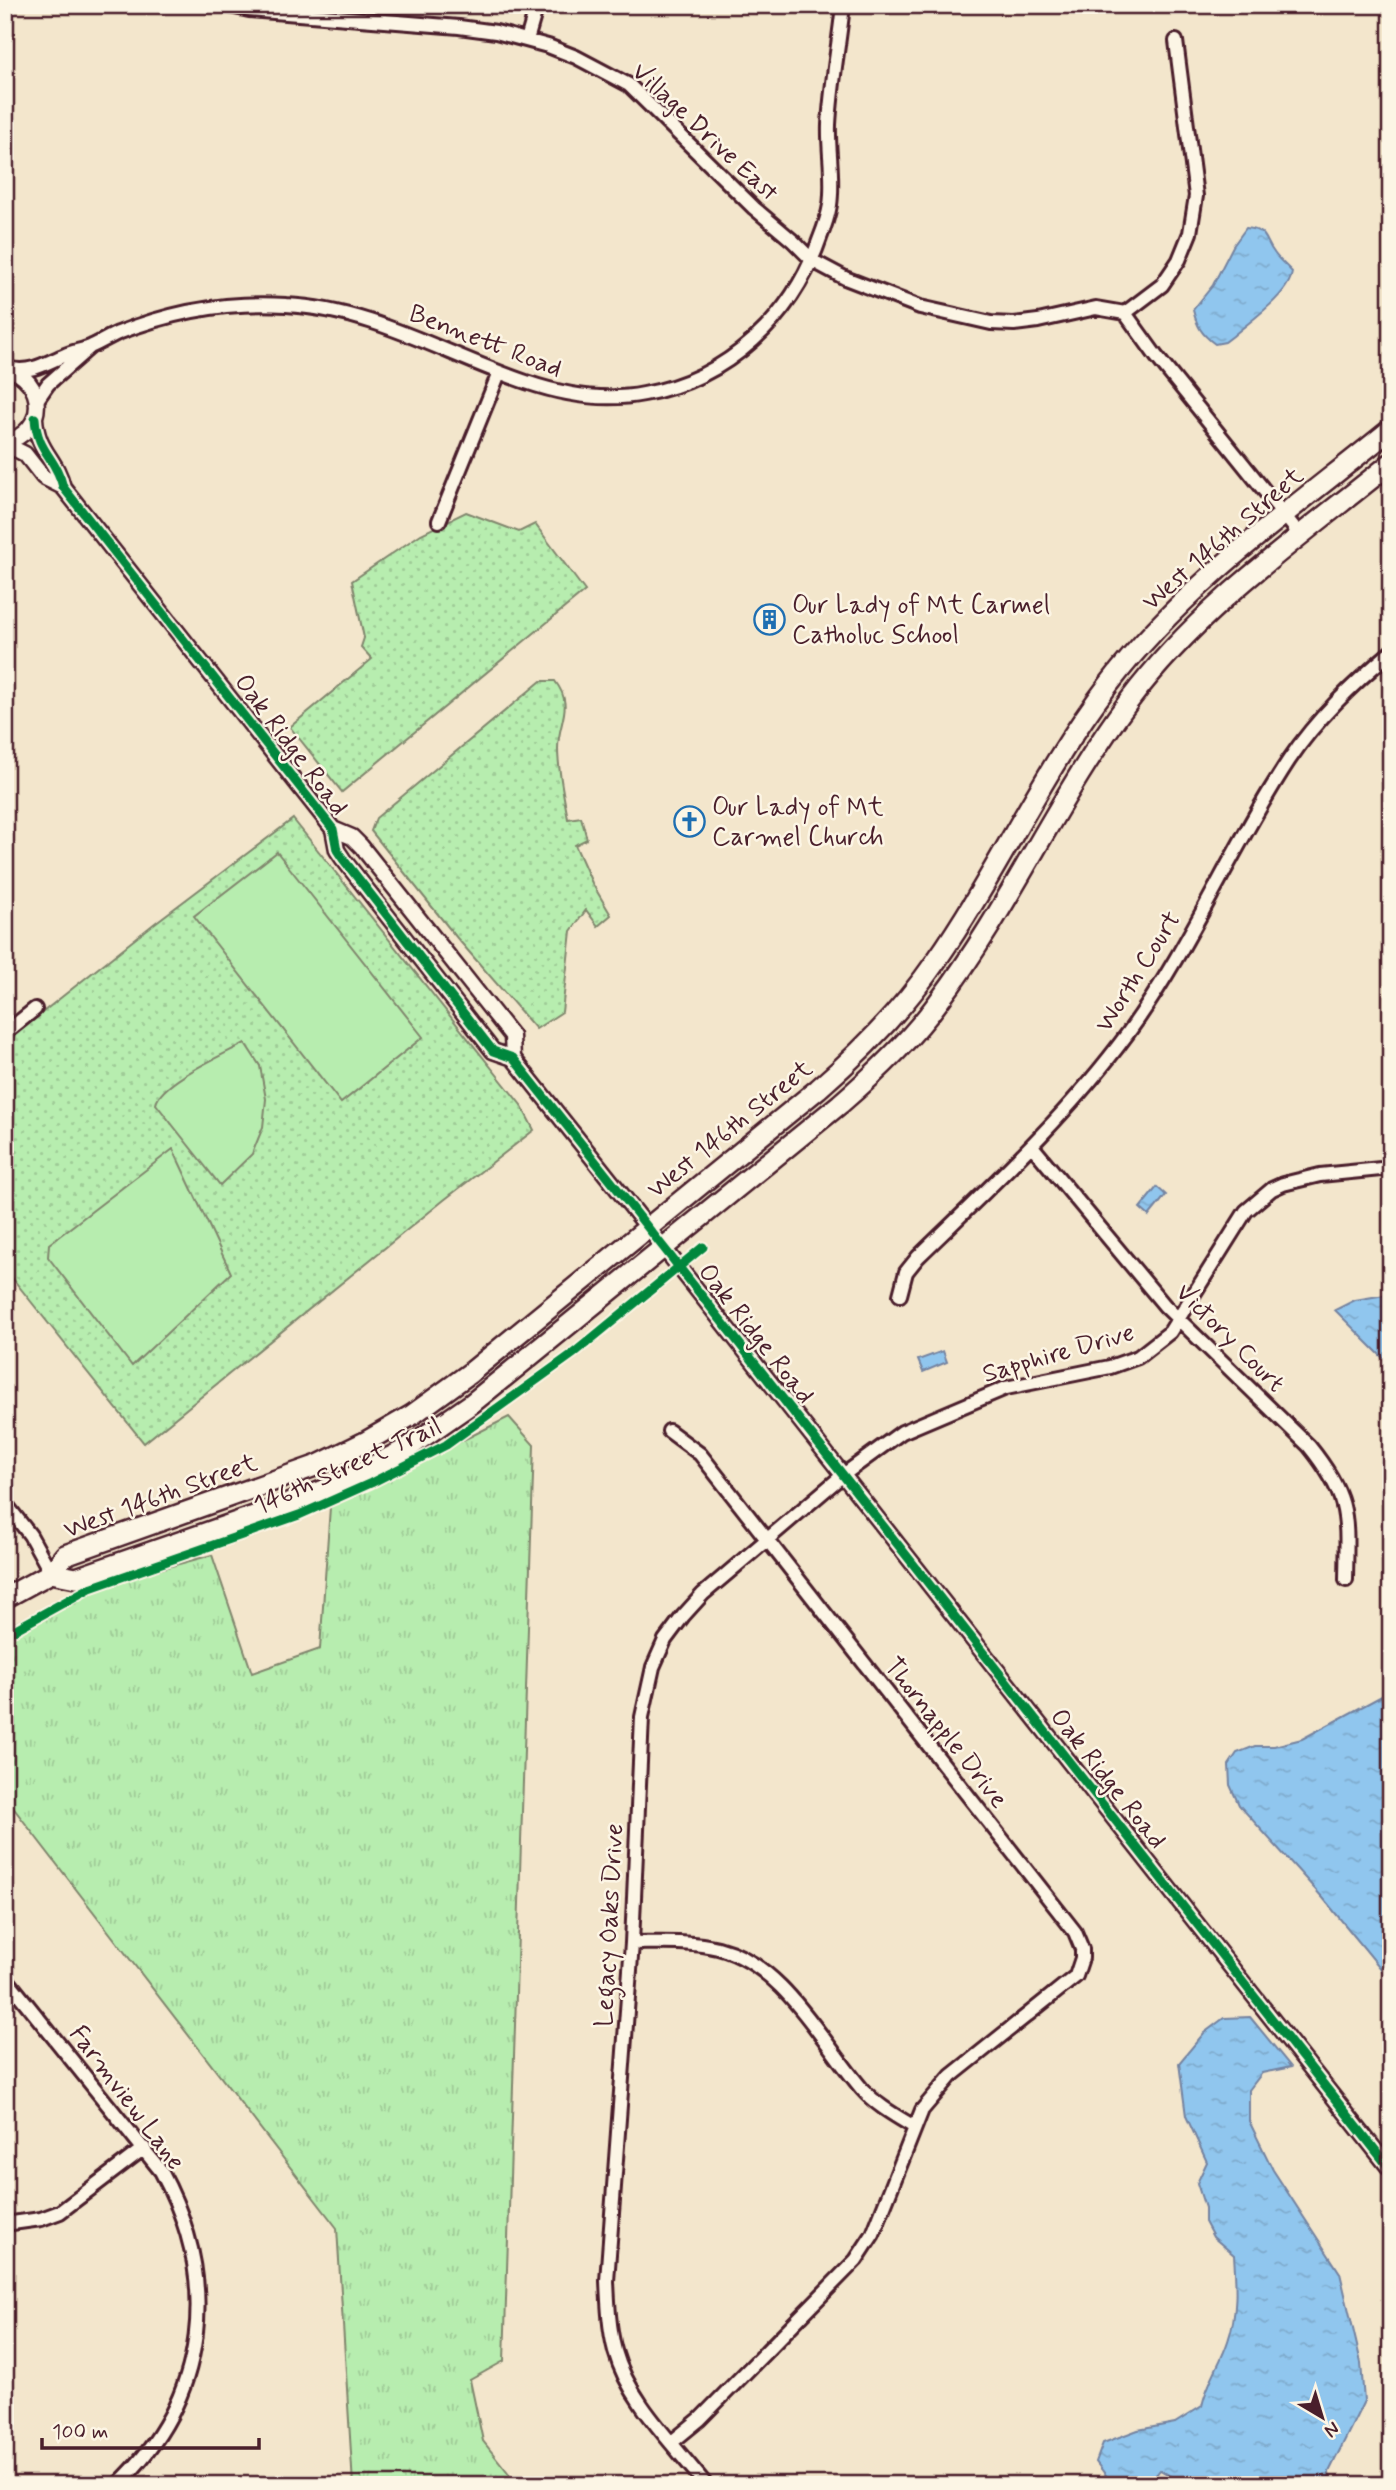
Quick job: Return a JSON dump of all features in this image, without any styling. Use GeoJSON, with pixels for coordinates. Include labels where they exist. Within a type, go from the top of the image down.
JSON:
{"type":"FeatureCollection","features":[{"type":"Feature","properties":{"kind":"main road","name":"West 146th Street"},"geometry":{"type":"LineString","coordinates":[[1391,429],[1192,592],[1161,623],[1109,684],[1079,728],[942,952],[895,1015],[843,1068],[649,1228],[455,1384],[412,1415],[378,1435],[291,1476],[65,1555],[51,1573],[76,1578],[305,1498],[383,1462],[471,1404],[848,1098],[918,1029],[966,963],[1099,744],[1129,700],[1191,629],[1391,463]]}},
{"type":"Feature","properties":{"kind":"main road"},"geometry":{"type":"LineString","coordinates":[[5,1598],[51,1573]]}},
{"type":"Feature","properties":{"kind":"street","name":"Village Drive East"},"geometry":{"type":"LineString","coordinates":[[225,5],[249,10],[458,27],[496,32],[527,40],[576,57],[629,85],[754,208],[813,261],[845,278],[920,307],[979,321],[1014,324],[1096,308],[1125,313]]}},
{"type":"Feature","properties":{"kind":"street"},"geometry":{"type":"LineString","coordinates":[[527,40],[537,5]]}},
{"type":"Feature","properties":{"kind":"street","name":"Bennett Road"},"geometry":{"type":"LineString","coordinates":[[8,369],[30,370],[118,333],[193,311],[238,305],[284,304],[360,317],[499,373],[555,391],[589,397],[645,394],[678,385],[721,365],[758,337],[795,292],[813,261],[830,204],[830,111],[843,5]]}},
{"type":"Feature","properties":{"kind":"street"},"geometry":{"type":"LineString","coordinates":[[1176,41],[1196,196],[1191,233],[1179,260],[1163,285],[1125,313],[1156,356],[1301,536]]}},
{"type":"Feature","properties":{"kind":"street","name":"Bennett Road"},"geometry":{"type":"LineString","coordinates":[[37,400],[48,384],[90,347]]}},
{"type":"Feature","properties":{"kind":"street"},"geometry":{"type":"LineString","coordinates":[[5,443],[22,435],[35,418],[37,400],[28,381],[8,369]]}},
{"type":"Feature","properties":{"kind":"street"},"geometry":{"type":"LineString","coordinates":[[439,521],[499,373]]}},
{"type":"Feature","properties":{"kind":"street","name":"Oak Ridge Road"},"geometry":{"type":"LineString","coordinates":[[35,418],[40,443],[56,465],[63,486],[333,829],[337,850],[343,859],[493,1051],[513,1058],[649,1228],[1390,2168]]}},
{"type":"Feature","properties":{"kind":"street","name":"Oak Ridge Road"},"geometry":{"type":"LineString","coordinates":[[5,443],[25,454],[43,477],[63,486]]}},
{"type":"Feature","properties":{"kind":"street","name":"Worth Court"},"geometry":{"type":"LineString","coordinates":[[900,1295],[906,1272],[918,1257],[1032,1146],[1079,1095],[1128,1033],[1289,760],[1332,706],[1356,681],[1390,655]]}},
{"type":"Feature","properties":{"kind":"street","name":"Oak Ridge Road"},"geometry":{"type":"LineString","coordinates":[[333,829],[352,837],[360,846],[512,1036],[513,1058]]}},
{"type":"Feature","properties":{"kind":"street"},"geometry":{"type":"LineString","coordinates":[[5,1033],[35,1009]]}},
{"type":"Feature","properties":{"kind":"street","name":"Victory Court"},"geometry":{"type":"LineString","coordinates":[[1032,1146],[1178,1320],[1309,1446],[1325,1466],[1344,1503],[1347,1520],[1346,1580]]}},
{"type":"Feature","properties":{"kind":"street","name":"Sapphire Drive"},"geometry":{"type":"LineString","coordinates":[[843,1475],[902,1432],[1006,1388],[1110,1367],[1138,1357],[1170,1332],[1246,1212],[1272,1189],[1320,1175],[1391,1168]]}},
{"type":"Feature","properties":{"kind":"street","name":"Thornapple Drive"},"geometry":{"type":"LineString","coordinates":[[670,1431],[699,1454],[1075,1931],[1082,1949],[1076,1976],[951,2076],[922,2110],[914,2127]]}},
{"type":"Feature","properties":{"kind":"street","name":"Legacy Oaks Drive"},"geometry":{"type":"LineString","coordinates":[[706,2485],[630,2385],[615,2352],[608,2313],[607,2281],[632,1942],[642,1717],[653,1667],[665,1640],[683,1616],[703,1594],[843,1475]]}},
{"type":"Feature","properties":{"kind":"street"},"geometry":{"type":"LineString","coordinates":[[5,1503],[30,1535],[51,1573]]}},
{"type":"Feature","properties":{"kind":"street"},"geometry":{"type":"LineString","coordinates":[[632,1942],[718,1948],[751,1962],[768,1973],[863,2090],[889,2112],[914,2127],[873,2234],[856,2260],[700,2419],[672,2442]]}},
{"type":"Feature","properties":{"kind":"street","name":"Farmview Lane"},"geometry":{"type":"LineString","coordinates":[[5,1977],[161,2172],[176,2200],[195,2258],[198,2281],[197,2332],[188,2373],[168,2422],[138,2465],[117,2485]]}},
{"type":"Feature","properties":{"kind":"street"},"geometry":{"type":"LineString","coordinates":[[5,2224],[41,2219],[60,2212],[144,2148]]}},
{"type":"Feature","properties":{"kind":"green space"},"geometry":{"type":"Polygon","coordinates":[[[466,512],[519,532],[535,524],[585,591],[342,792],[290,727],[372,659],[361,647],[364,638],[352,581],[421,534],[466,512]]]}},
{"type":"Feature","properties":{"kind":"green space"},"geometry":{"type":"Polygon","coordinates":[[[541,681],[555,681],[564,699],[558,757],[568,819],[581,817],[587,839],[575,845],[592,883],[611,915],[598,926],[586,910],[571,931],[562,1012],[536,1029],[457,938],[371,831],[376,818],[541,681]]]}},
{"type":"Feature","properties":{"kind":"green space"},"geometry":{"type":"Polygon","coordinates":[[[293,819],[521,1105],[534,1130],[144,1443],[5,1269],[5,1042],[155,923],[293,819]]]}},
{"type":"Feature","properties":{"kind":"green space"},"geometry":{"type":"Polygon","coordinates":[[[277,852],[423,1037],[341,1103],[194,916],[277,852]]]}},
{"type":"Feature","properties":{"kind":"green space"},"geometry":{"type":"Polygon","coordinates":[[[245,1043],[260,1066],[266,1099],[263,1127],[252,1154],[220,1185],[156,1104],[160,1096],[181,1078],[245,1043]]]}},
{"type":"Feature","properties":{"kind":"green space"},"geometry":{"type":"Polygon","coordinates":[[[173,1149],[231,1273],[132,1366],[48,1257],[49,1244],[173,1149]]]}},
{"type":"Feature","properties":{"kind":"green space"},"geometry":{"type":"Polygon","coordinates":[[[509,1417],[534,1445],[504,2361],[470,2380],[483,2441],[518,2485],[353,2485],[337,2228],[5,1797],[5,1628],[81,1594],[212,1555],[252,1673],[320,1649],[330,1507],[509,1417]]]}},
{"type":"Feature","properties":{"kind":"water"},"geometry":{"type":"Polygon","coordinates":[[[1246,228],[1259,231],[1265,236],[1271,249],[1292,272],[1290,280],[1268,307],[1225,342],[1215,344],[1200,329],[1193,310],[1213,285],[1233,246],[1246,228]]]}},
{"type":"Feature","properties":{"kind":"water"},"geometry":{"type":"Polygon","coordinates":[[[1157,1187],[1166,1195],[1149,1216],[1140,1208],[1157,1187]]]}},
{"type":"Feature","properties":{"kind":"water"},"geometry":{"type":"Polygon","coordinates":[[[1391,1294],[1391,1366],[1335,1310],[1355,1300],[1391,1294]]]}},
{"type":"Feature","properties":{"kind":"water"},"geometry":{"type":"Polygon","coordinates":[[[943,1351],[947,1362],[923,1372],[918,1360],[943,1351]]]}},
{"type":"Feature","properties":{"kind":"water"},"geometry":{"type":"Polygon","coordinates":[[[1391,1691],[1391,1981],[1323,1898],[1239,1805],[1230,1785],[1229,1765],[1237,1753],[1255,1746],[1274,1746],[1302,1739],[1391,1691]]]}},
{"type":"Feature","properties":{"kind":"water"},"geometry":{"type":"Polygon","coordinates":[[[1250,2017],[1291,2067],[1262,2073],[1249,2090],[1249,2121],[1273,2170],[1340,2273],[1361,2363],[1364,2401],[1329,2472],[1330,2485],[1175,2485],[1174,2478],[1160,2470],[1148,2485],[1111,2482],[1096,2462],[1103,2443],[1138,2430],[1175,2423],[1202,2406],[1228,2341],[1235,2309],[1234,2255],[1213,2237],[1205,2222],[1205,2208],[1197,2183],[1207,2162],[1186,2116],[1179,2063],[1204,2033],[1224,2018],[1250,2017]]]}},
{"type":"Feature","properties":{"kind":"cycle path"},"geometry":{"type":"LineString","coordinates":[[35,418],[39,439],[56,468],[63,487],[333,829],[337,850],[343,859],[493,1051],[513,1058],[1391,2170]]}},
{"type":"Feature","properties":{"kind":"cycle path","name":"146th Street Trail"},"geometry":{"type":"LineString","coordinates":[[5,1635],[90,1588],[299,1515],[446,1445],[574,1353],[703,1247]]}},
{"type":"Feature","properties":{"kind":"place","name":"Our Lady of Mt Carmel Catholuc School"},"geometry":{"type":"Point","coordinates":[769,619]}},
{"type":"Feature","properties":{"kind":"place","name":"Our Lady of Mt Carmel Church"},"geometry":{"type":"Point","coordinates":[689,821]}}]}
